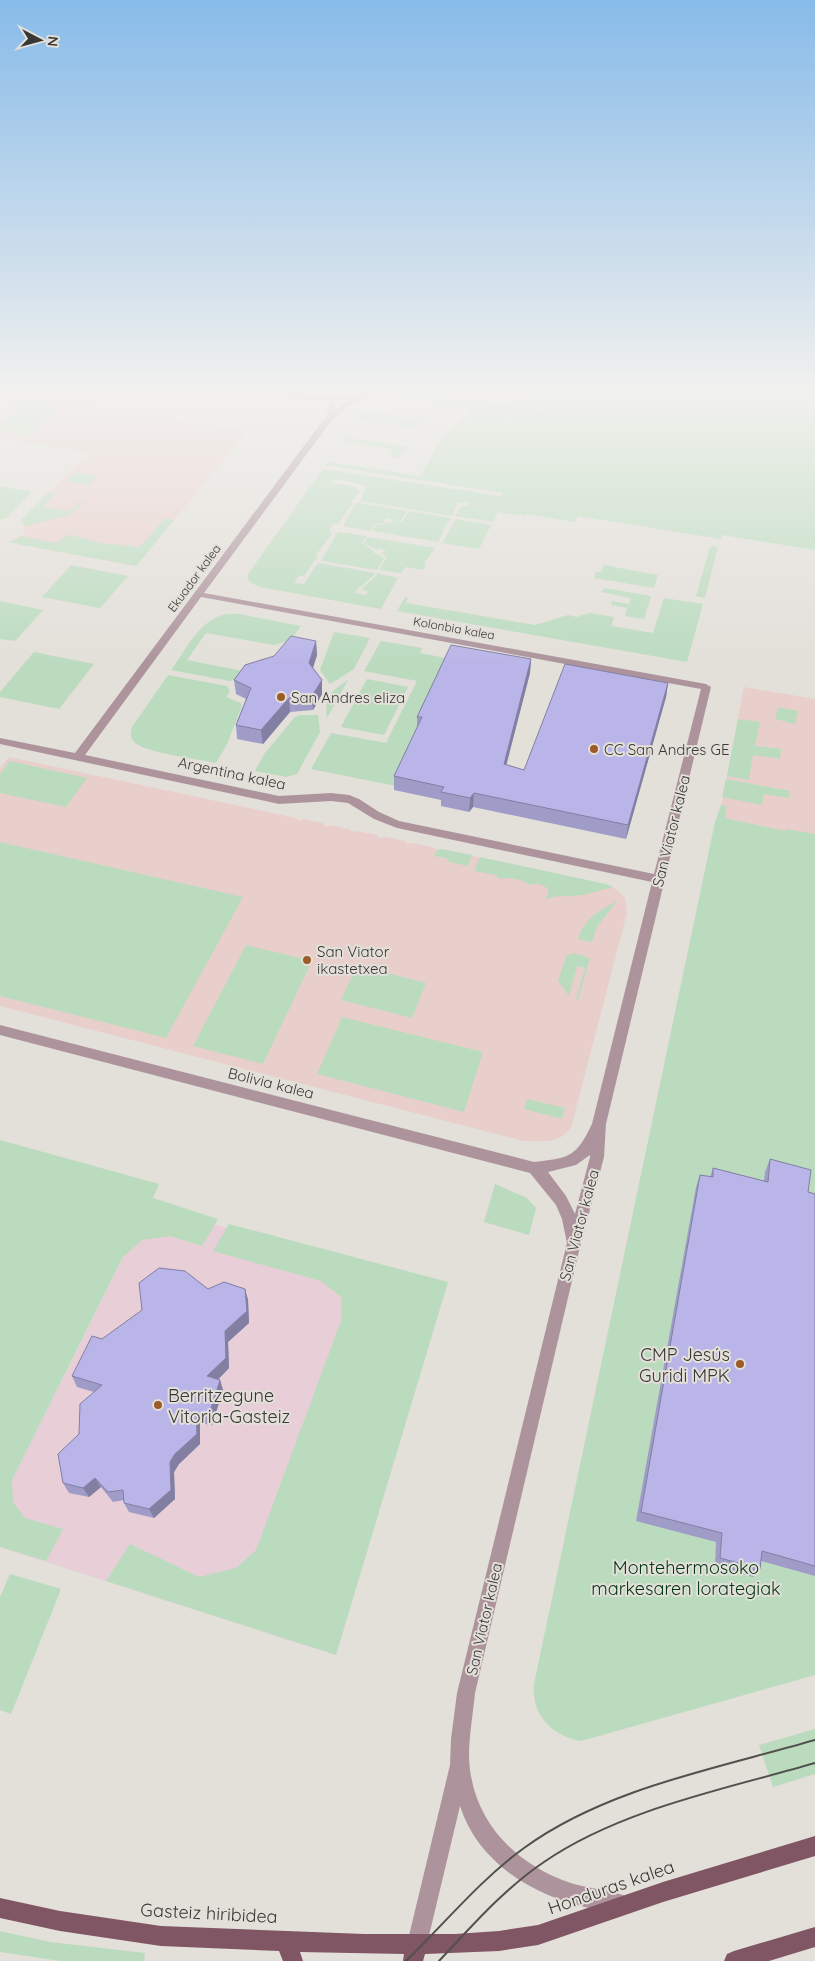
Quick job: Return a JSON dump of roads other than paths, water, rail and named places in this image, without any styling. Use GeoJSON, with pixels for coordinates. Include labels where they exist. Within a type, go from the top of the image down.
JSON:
{"type":"FeatureCollection","features":[{"type":"Feature","properties":{"kind":"main road","name":"Honduras kalea"},"geometry":{"type":"LineString","coordinates":[[415,1953],[538,1935],[624,1905],[815,1846]]}},
{"type":"Feature","properties":{"kind":"main road","name":"Gasteiz hiribidea"},"geometry":{"type":"LineString","coordinates":[[0,1908],[60,1921],[161,1936],[285,1940],[415,1953]]}},
{"type":"Feature","properties":{"kind":"main road"},"geometry":{"type":"LineString","coordinates":[[734,1961],[815,1937]]}},
{"type":"Feature","properties":{"kind":"main road"},"geometry":{"type":"LineString","coordinates":[[285,1940],[293,1961]]}},
{"type":"Feature","properties":{"kind":"street","name":"Ekuador kalea"},"geometry":{"type":"LineString","coordinates":[[78,757],[281,482]]}},
{"type":"Feature","properties":{"kind":"street","name":"Kolonbia kalea"},"geometry":{"type":"LineString","coordinates":[[197,594],[706,687]]}},
{"type":"Feature","properties":{"kind":"street","name":"San Viator kalea"},"geometry":{"type":"LineString","coordinates":[[415,1953],[460,1765],[466,1694],[573,1246],[597,1157],[599,1124],[706,687]]}},
{"type":"Feature","properties":{"kind":"street","name":"Argentina kalea"},"geometry":{"type":"LineString","coordinates":[[0,741],[279,800],[290,801],[323,796],[350,799],[363,805],[382,819],[397,824],[659,879]]}},
{"type":"Feature","properties":{"kind":"street","name":"Bolivia kalea"},"geometry":{"type":"LineString","coordinates":[[0,1030],[534,1168],[562,1163],[575,1158],[588,1149],[599,1124]]}},
{"type":"Feature","properties":{"kind":"street"},"geometry":{"type":"LineString","coordinates":[[534,1168],[555,1190],[565,1205],[572,1230],[573,1246]]}},
{"type":"Feature","properties":{"kind":"street","name":"San Viator kalea"},"geometry":{"type":"LineString","coordinates":[[460,1765],[470,1809],[476,1823],[483,1834],[509,1861],[564,1891],[624,1905]]}},
{"type":"Feature","properties":{"kind":"tram line"},"geometry":{"type":"LineString","coordinates":[[406,1961],[492,1874],[524,1848],[556,1827],[591,1810],[664,1782],[815,1740]]}},
{"type":"Feature","properties":{"kind":"tram line"},"geometry":{"type":"LineString","coordinates":[[439,1961],[489,1908],[515,1884],[544,1862],[574,1844],[606,1828],[675,1802],[815,1763]]}},
{"type":"Feature","properties":{"kind":"place","name":"San Andres eliza"},"geometry":{"type":"Point","coordinates":[281,697]}},
{"type":"Feature","properties":{"kind":"place","name":"CC San Andres GE"},"geometry":{"type":"Point","coordinates":[594,749]}},
{"type":"Feature","properties":{"kind":"place","name":"San Viator ikastetxea"},"geometry":{"type":"Point","coordinates":[307,960]}},
{"type":"Feature","properties":{"kind":"place","name":"CMP Jesús Guridi MPK"},"geometry":{"type":"Point","coordinates":[740,1364]}},
{"type":"Feature","properties":{"kind":"place","name":"Berritzegune Vitoria-Gasteiz"},"geometry":{"type":"Point","coordinates":[158,1405]}},
{"type":"Feature","properties":{"kind":"park label","name":"Montehermosoko markesaren lorategiak"},"geometry":{"type":"Point","coordinates":[686,1577]}}]}
